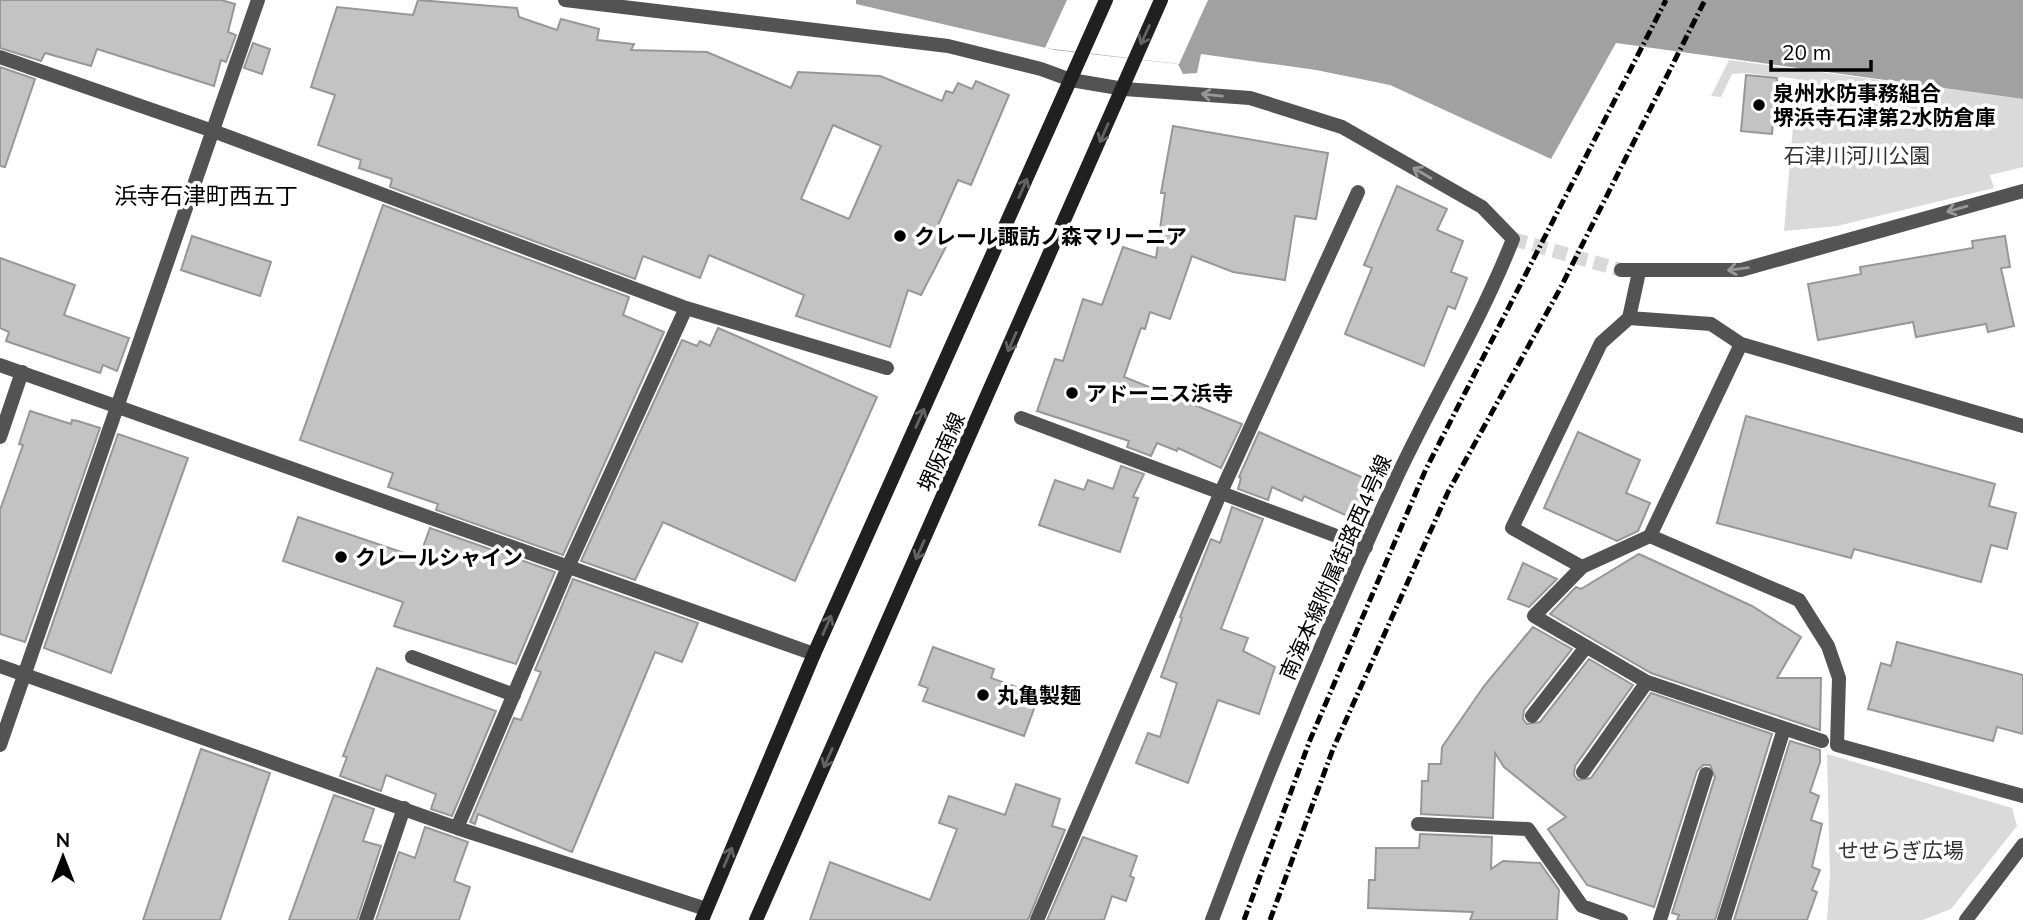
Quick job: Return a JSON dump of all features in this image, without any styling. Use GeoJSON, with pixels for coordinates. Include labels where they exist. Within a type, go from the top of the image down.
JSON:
{"type":"FeatureCollection","features":[{"type":"Feature","properties":{"kind":"main road","name":"堺阪南線"},"geometry":{"type":"LineString","coordinates":[[704,915],[814,654],[1106,0]]}},
{"type":"Feature","properties":{"kind":"main road","name":"堺阪南線"},"geometry":{"type":"LineString","coordinates":[[756,920],[1161,0]]}},
{"type":"Feature","properties":{"kind":"street"},"geometry":{"type":"LineString","coordinates":[[0,745],[120,406],[258,0]]}},
{"type":"Feature","properties":{"kind":"street"},"geometry":{"type":"LineString","coordinates":[[565,0],[948,46],[1041,69],[1071,80],[1124,89]]}},
{"type":"Feature","properties":{"kind":"street"},"geometry":{"type":"LineString","coordinates":[[0,57],[213,131],[686,308],[887,368]]}},
{"type":"Feature","properties":{"kind":"street","name":"南海本線附属街路西4号線"},"geometry":{"type":"LineString","coordinates":[[1124,89],[1250,99],[1342,127],[1482,207],[1513,239],[1493,290],[1395,481],[1308,677],[1212,920]]}},
{"type":"Feature","properties":{"kind":"street"},"geometry":{"type":"LineString","coordinates":[[1621,270],[1741,270],[2023,191]]}},
{"type":"Feature","properties":{"kind":"street"},"geometry":{"type":"LineString","coordinates":[[1037,920],[1221,492],[1357,192]]}},
{"type":"Feature","properties":{"kind":"street"},"geometry":{"type":"LineString","coordinates":[[1582,567],[1512,528],[1601,343],[1629,318],[1639,272]]}},
{"type":"Feature","properties":{"kind":"street"},"geometry":{"type":"LineString","coordinates":[[457,828],[568,567],[686,308]]}},
{"type":"Feature","properties":{"kind":"street"},"geometry":{"type":"LineString","coordinates":[[1629,318],[1712,324],[1741,344],[2023,426]]}},
{"type":"Feature","properties":{"kind":"street"},"geometry":{"type":"LineString","coordinates":[[1741,344],[1650,536],[1582,567],[1534,616],[1647,682],[1822,741]]}},
{"type":"Feature","properties":{"kind":"street"},"geometry":{"type":"LineString","coordinates":[[0,365],[814,654]]}},
{"type":"Feature","properties":{"kind":"street"},"geometry":{"type":"LineString","coordinates":[[0,437],[22,372]]}},
{"type":"Feature","properties":{"kind":"street"},"geometry":{"type":"LineString","coordinates":[[1021,418],[1366,547]]}},
{"type":"Feature","properties":{"kind":"street"},"geometry":{"type":"LineString","coordinates":[[1650,536],[1799,600],[1828,646],[1839,678],[1838,745],[2023,796]]}},
{"type":"Feature","properties":{"kind":"street"},"geometry":{"type":"LineString","coordinates":[[1531,716],[1586,647]]}},
{"type":"Feature","properties":{"kind":"street"},"geometry":{"type":"LineString","coordinates":[[412,657],[514,695]]}},
{"type":"Feature","properties":{"kind":"street"},"geometry":{"type":"LineString","coordinates":[[0,666],[704,915]]}},
{"type":"Feature","properties":{"kind":"street"},"geometry":{"type":"LineString","coordinates":[[1583,772],[1647,682]]}},
{"type":"Feature","properties":{"kind":"street"},"geometry":{"type":"LineString","coordinates":[[1724,920],[1784,729]]}},
{"type":"Feature","properties":{"kind":"street"},"geometry":{"type":"LineString","coordinates":[[1660,920],[1706,774]]}},
{"type":"Feature","properties":{"kind":"street"},"geometry":{"type":"LineString","coordinates":[[366,920],[404,808]]}},
{"type":"Feature","properties":{"kind":"street"},"geometry":{"type":"LineString","coordinates":[[1418,824],[1528,829],[1579,913],[1621,920]]}},
{"type":"Feature","properties":{"kind":"street"},"geometry":{"type":"LineString","coordinates":[[1966,920],[2023,845]]}},
{"type":"Feature","properties":{"kind":"green space","name":"石津川河川公園"},"geometry":{"type":"Polygon","coordinates":[[[1729,60],[2023,99],[2023,167],[1990,175],[1994,188],[1837,226],[1784,231],[1797,79],[1732,74],[1721,97],[1711,96],[1729,60]]]}},
{"type":"Feature","properties":{"kind":"green space","name":"せせらぎ広場"},"geometry":{"type":"Polygon","coordinates":[[[1827,754],[2012,808],[2017,826],[1951,909],[1923,920],[1827,920],[1830,876],[1827,754]]]}},
{"type":"Feature","properties":{"kind":"shaded area"},"geometry":{"type":"Polygon","coordinates":[[[856,0],[2023,0],[2023,99],[1616,43],[1551,159],[1390,85],[1316,70],[1201,54],[1197,73],[1183,74],[1178,64],[1055,50],[856,4],[856,0]]]}},
{"type":"Feature","properties":{"kind":"pier"},"geometry":{"type":"Polygon","coordinates":[[[1067,0],[1208,0],[1179,64],[1045,48],[1067,0]]]}},
{"type":"Feature","properties":{"kind":"building"},"geometry":{"type":"Polygon","coordinates":[[[0,0],[221,0],[235,4],[228,32],[236,35],[226,62],[221,60],[214,86],[97,49],[91,66],[45,53],[41,61],[0,48],[0,0]]]}},
{"type":"Feature","properties":{"kind":"building"},"geometry":{"type":"Polygon","coordinates":[[[418,0],[517,8],[519,17],[557,30],[561,19],[599,29],[597,40],[634,44],[631,50],[707,52],[791,88],[798,72],[880,76],[942,101],[946,91],[953,93],[958,83],[972,89],[976,81],[1009,95],[971,185],[958,180],[935,232],[950,239],[921,295],[908,290],[890,347],[796,316],[804,295],[709,255],[700,278],[643,256],[635,279],[390,187],[392,179],[359,168],[361,160],[318,145],[335,95],[311,87],[337,7],[413,15],[418,0]],[[833,125],[801,199],[849,219],[881,146],[833,125]]]}},
{"type":"Feature","properties":{"kind":"building"},"geometry":{"type":"Polygon","coordinates":[[[253,43],[270,49],[262,74],[244,68],[253,43]]]}},
{"type":"Feature","properties":{"kind":"building"},"geometry":{"type":"Polygon","coordinates":[[[0,67],[35,79],[5,167],[0,166],[0,67]]]}},
{"type":"Feature","properties":{"kind":"building","name":"泉州水防事務組合 堺浜寺石津第2水防倉庫"},"geometry":{"type":"Polygon","coordinates":[[[1746,75],[1777,78],[1772,134],[1741,131],[1746,75]]]}},
{"type":"Feature","properties":{"kind":"building"},"geometry":{"type":"Polygon","coordinates":[[[1173,126],[1328,153],[1316,219],[1295,216],[1285,280],[1233,272],[1192,256],[1170,319],[1150,312],[1145,329],[1141,328],[1124,377],[1242,424],[1221,468],[1178,448],[1177,451],[1157,443],[1151,456],[1127,447],[1129,441],[1037,411],[1055,359],[1063,361],[1083,299],[1102,305],[1123,247],[1156,258],[1165,193],[1161,193],[1173,126]]]}},
{"type":"Feature","properties":{"kind":"building"},"geometry":{"type":"Polygon","coordinates":[[[1397,186],[1447,209],[1437,230],[1463,241],[1451,272],[1467,278],[1455,309],[1448,306],[1424,366],[1345,334],[1372,268],[1364,265],[1397,186]]]}},
{"type":"Feature","properties":{"kind":"building"},"geometry":{"type":"Polygon","coordinates":[[[383,205],[629,297],[623,315],[664,332],[563,555],[436,510],[438,504],[388,487],[393,473],[300,440],[383,205]]]}},
{"type":"Feature","properties":{"kind":"building"},"geometry":{"type":"Polygon","coordinates":[[[192,236],[271,262],[260,296],[181,270],[192,236]]]}},
{"type":"Feature","properties":{"kind":"building"},"geometry":{"type":"Polygon","coordinates":[[[2005,236],[2010,267],[2001,268],[2014,326],[1988,332],[1986,324],[1916,337],[1913,322],[1818,340],[1808,284],[1861,274],[1860,267],[1973,248],[1972,241],[2005,236]]]}},
{"type":"Feature","properties":{"kind":"building"},"geometry":{"type":"Polygon","coordinates":[[[0,258],[75,285],[64,315],[129,338],[117,371],[103,365],[100,373],[6,341],[9,332],[0,328],[0,258]]]}},
{"type":"Feature","properties":{"kind":"building"},"geometry":{"type":"Polygon","coordinates":[[[718,328],[877,397],[795,581],[663,522],[635,580],[581,561],[682,340],[697,346],[700,341],[710,346],[718,328]]]}},
{"type":"Feature","properties":{"kind":"building"},"geometry":{"type":"Polygon","coordinates":[[[30,411],[71,424],[72,420],[100,428],[25,642],[0,634],[0,510],[23,445],[19,444],[30,411]]]}},
{"type":"Feature","properties":{"kind":"building"},"geometry":{"type":"Polygon","coordinates":[[[1746,416],[1995,484],[1989,506],[2016,513],[2007,549],[1991,545],[1981,582],[1854,549],[1851,558],[1717,523],[1746,416]]]}},
{"type":"Feature","properties":{"kind":"building"},"geometry":{"type":"Polygon","coordinates":[[[1259,432],[1373,482],[1356,520],[1304,496],[1302,501],[1272,487],[1268,500],[1238,489],[1239,477],[1259,432]]]}},
{"type":"Feature","properties":{"kind":"building"},"geometry":{"type":"Polygon","coordinates":[[[1578,432],[1640,460],[1626,493],[1650,503],[1638,531],[1617,541],[1544,508],[1578,432]]]}},
{"type":"Feature","properties":{"kind":"building"},"geometry":{"type":"Polygon","coordinates":[[[118,434],[188,458],[111,673],[44,648],[118,434]]]}},
{"type":"Feature","properties":{"kind":"building"},"geometry":{"type":"Polygon","coordinates":[[[1121,466],[1144,474],[1133,497],[1138,498],[1120,552],[1039,525],[1055,480],[1084,490],[1088,480],[1113,489],[1121,466]]]}},
{"type":"Feature","properties":{"kind":"building"},"geometry":{"type":"Polygon","coordinates":[[[1232,507],[1263,519],[1221,629],[1248,638],[1243,651],[1275,667],[1259,714],[1218,700],[1188,783],[1136,763],[1148,733],[1160,737],[1177,683],[1161,677],[1182,618],[1180,617],[1211,539],[1220,543],[1232,507]]]}},
{"type":"Feature","properties":{"kind":"building"},"geometry":{"type":"Polygon","coordinates":[[[298,517],[419,558],[430,528],[555,572],[516,664],[394,626],[403,602],[283,561],[298,517]]]}},
{"type":"Feature","properties":{"kind":"building"},"geometry":{"type":"Polygon","coordinates":[[[1639,554],[1752,606],[1801,637],[1777,678],[1821,678],[1820,730],[1651,673],[1550,614],[1576,587],[1581,589],[1639,554]]]}},
{"type":"Feature","properties":{"kind":"building"},"geometry":{"type":"Polygon","coordinates":[[[1523,563],[1557,579],[1529,607],[1508,599],[1523,563]]]}},
{"type":"Feature","properties":{"kind":"building"},"geometry":{"type":"Polygon","coordinates":[[[573,579],[698,623],[682,662],[655,652],[572,852],[478,814],[475,824],[470,822],[514,718],[521,720],[541,672],[535,670],[573,579]]]}},
{"type":"Feature","properties":{"kind":"building"},"geometry":{"type":"Polygon","coordinates":[[[1533,627],[1572,649],[1524,710],[1523,719],[1527,724],[1540,722],[1589,659],[1633,685],[1575,766],[1574,775],[1578,780],[1591,778],[1651,693],[1772,734],[1715,920],[1677,920],[1679,915],[1672,913],[1715,777],[1710,765],[1703,765],[1697,771],[1654,907],[1587,885],[1548,829],[1566,817],[1504,767],[1495,753],[1493,818],[1421,814],[1422,781],[1428,781],[1429,764],[1441,764],[1442,747],[1484,686],[1533,627]]]}},
{"type":"Feature","properties":{"kind":"building"},"geometry":{"type":"Polygon","coordinates":[[[1897,642],[2023,675],[2023,734],[1997,727],[1993,741],[1868,709],[1881,663],[1891,666],[1897,642]]]}},
{"type":"Feature","properties":{"kind":"building"},"geometry":{"type":"Polygon","coordinates":[[[933,647],[994,669],[991,678],[1039,695],[1024,736],[923,701],[928,688],[919,685],[933,647]]]}},
{"type":"Feature","properties":{"kind":"building"},"geometry":{"type":"Polygon","coordinates":[[[377,668],[496,711],[452,816],[431,809],[436,794],[386,775],[381,791],[340,776],[347,757],[343,756],[377,668]]]}},
{"type":"Feature","properties":{"kind":"building"},"geometry":{"type":"Polygon","coordinates":[[[1790,741],[1820,750],[1820,762],[1810,792],[1819,796],[1811,820],[1822,824],[1812,867],[1820,870],[1812,890],[1817,892],[1807,920],[1734,920],[1790,741]]]}},
{"type":"Feature","properties":{"kind":"building"},"geometry":{"type":"Polygon","coordinates":[[[201,749],[270,773],[220,920],[143,920],[201,749]]]}},
{"type":"Feature","properties":{"kind":"building"},"geometry":{"type":"Polygon","coordinates":[[[1016,784],[1060,799],[1052,826],[1065,830],[1028,920],[810,920],[830,862],[930,900],[957,829],[939,823],[949,796],[1005,815],[1016,784]]]}},
{"type":"Feature","properties":{"kind":"building"},"geometry":{"type":"Polygon","coordinates":[[[334,795],[374,809],[363,841],[381,846],[357,920],[289,920],[334,795]]]}},
{"type":"Feature","properties":{"kind":"building"},"geometry":{"type":"Polygon","coordinates":[[[425,827],[468,842],[454,881],[470,887],[459,920],[376,920],[399,852],[415,858],[425,827]]]}},
{"type":"Feature","properties":{"kind":"building"},"geometry":{"type":"Polygon","coordinates":[[[1420,834],[1492,837],[1491,869],[1503,861],[1540,863],[1559,890],[1557,920],[1470,920],[1473,912],[1368,908],[1369,880],[1375,880],[1376,848],[1419,848],[1420,834]]]}},
{"type":"Feature","properties":{"kind":"building"},"geometry":{"type":"Polygon","coordinates":[[[1083,837],[1137,856],[1130,876],[1134,878],[1126,901],[1112,896],[1104,920],[1047,920],[1083,837]]]}},
{"type":"Feature","properties":{"kind":"tunnel"},"geometry":{"type":"LineString","coordinates":[[1513,239],[1621,270]]}},
{"type":"Feature","properties":{"kind":"railway"},"geometry":{"type":"LineString","coordinates":[[1244,920],[1310,740],[1426,469],[1666,0]]}},
{"type":"Feature","properties":{"kind":"railway"},"geometry":{"type":"LineString","coordinates":[[1270,920],[1333,749],[1448,492],[1561,287],[1705,0]]}},
{"type":"Feature","properties":{"kind":"place","name":"泉州水防事務組合 堺浜寺石津第2水防倉庫"},"geometry":{"type":"Point","coordinates":[1759,105]}},
{"type":"Feature","properties":{"kind":"place","name":"クレール諏訪ノ森マリーニア"},"geometry":{"type":"Point","coordinates":[900,236]}},
{"type":"Feature","properties":{"kind":"place","name":"アドーニス浜寺"},"geometry":{"type":"Point","coordinates":[1072,393]}},
{"type":"Feature","properties":{"kind":"place","name":"クレールシャイン"},"geometry":{"type":"Point","coordinates":[341,557]}},
{"type":"Feature","properties":{"kind":"place","name":"丸亀製麺"},"geometry":{"type":"Point","coordinates":[983,695]}},
{"type":"Feature","properties":{"kind":"district","name":"浜寺石津町西五丁"},"geometry":{"type":"Point","coordinates":[206,195]}}]}
